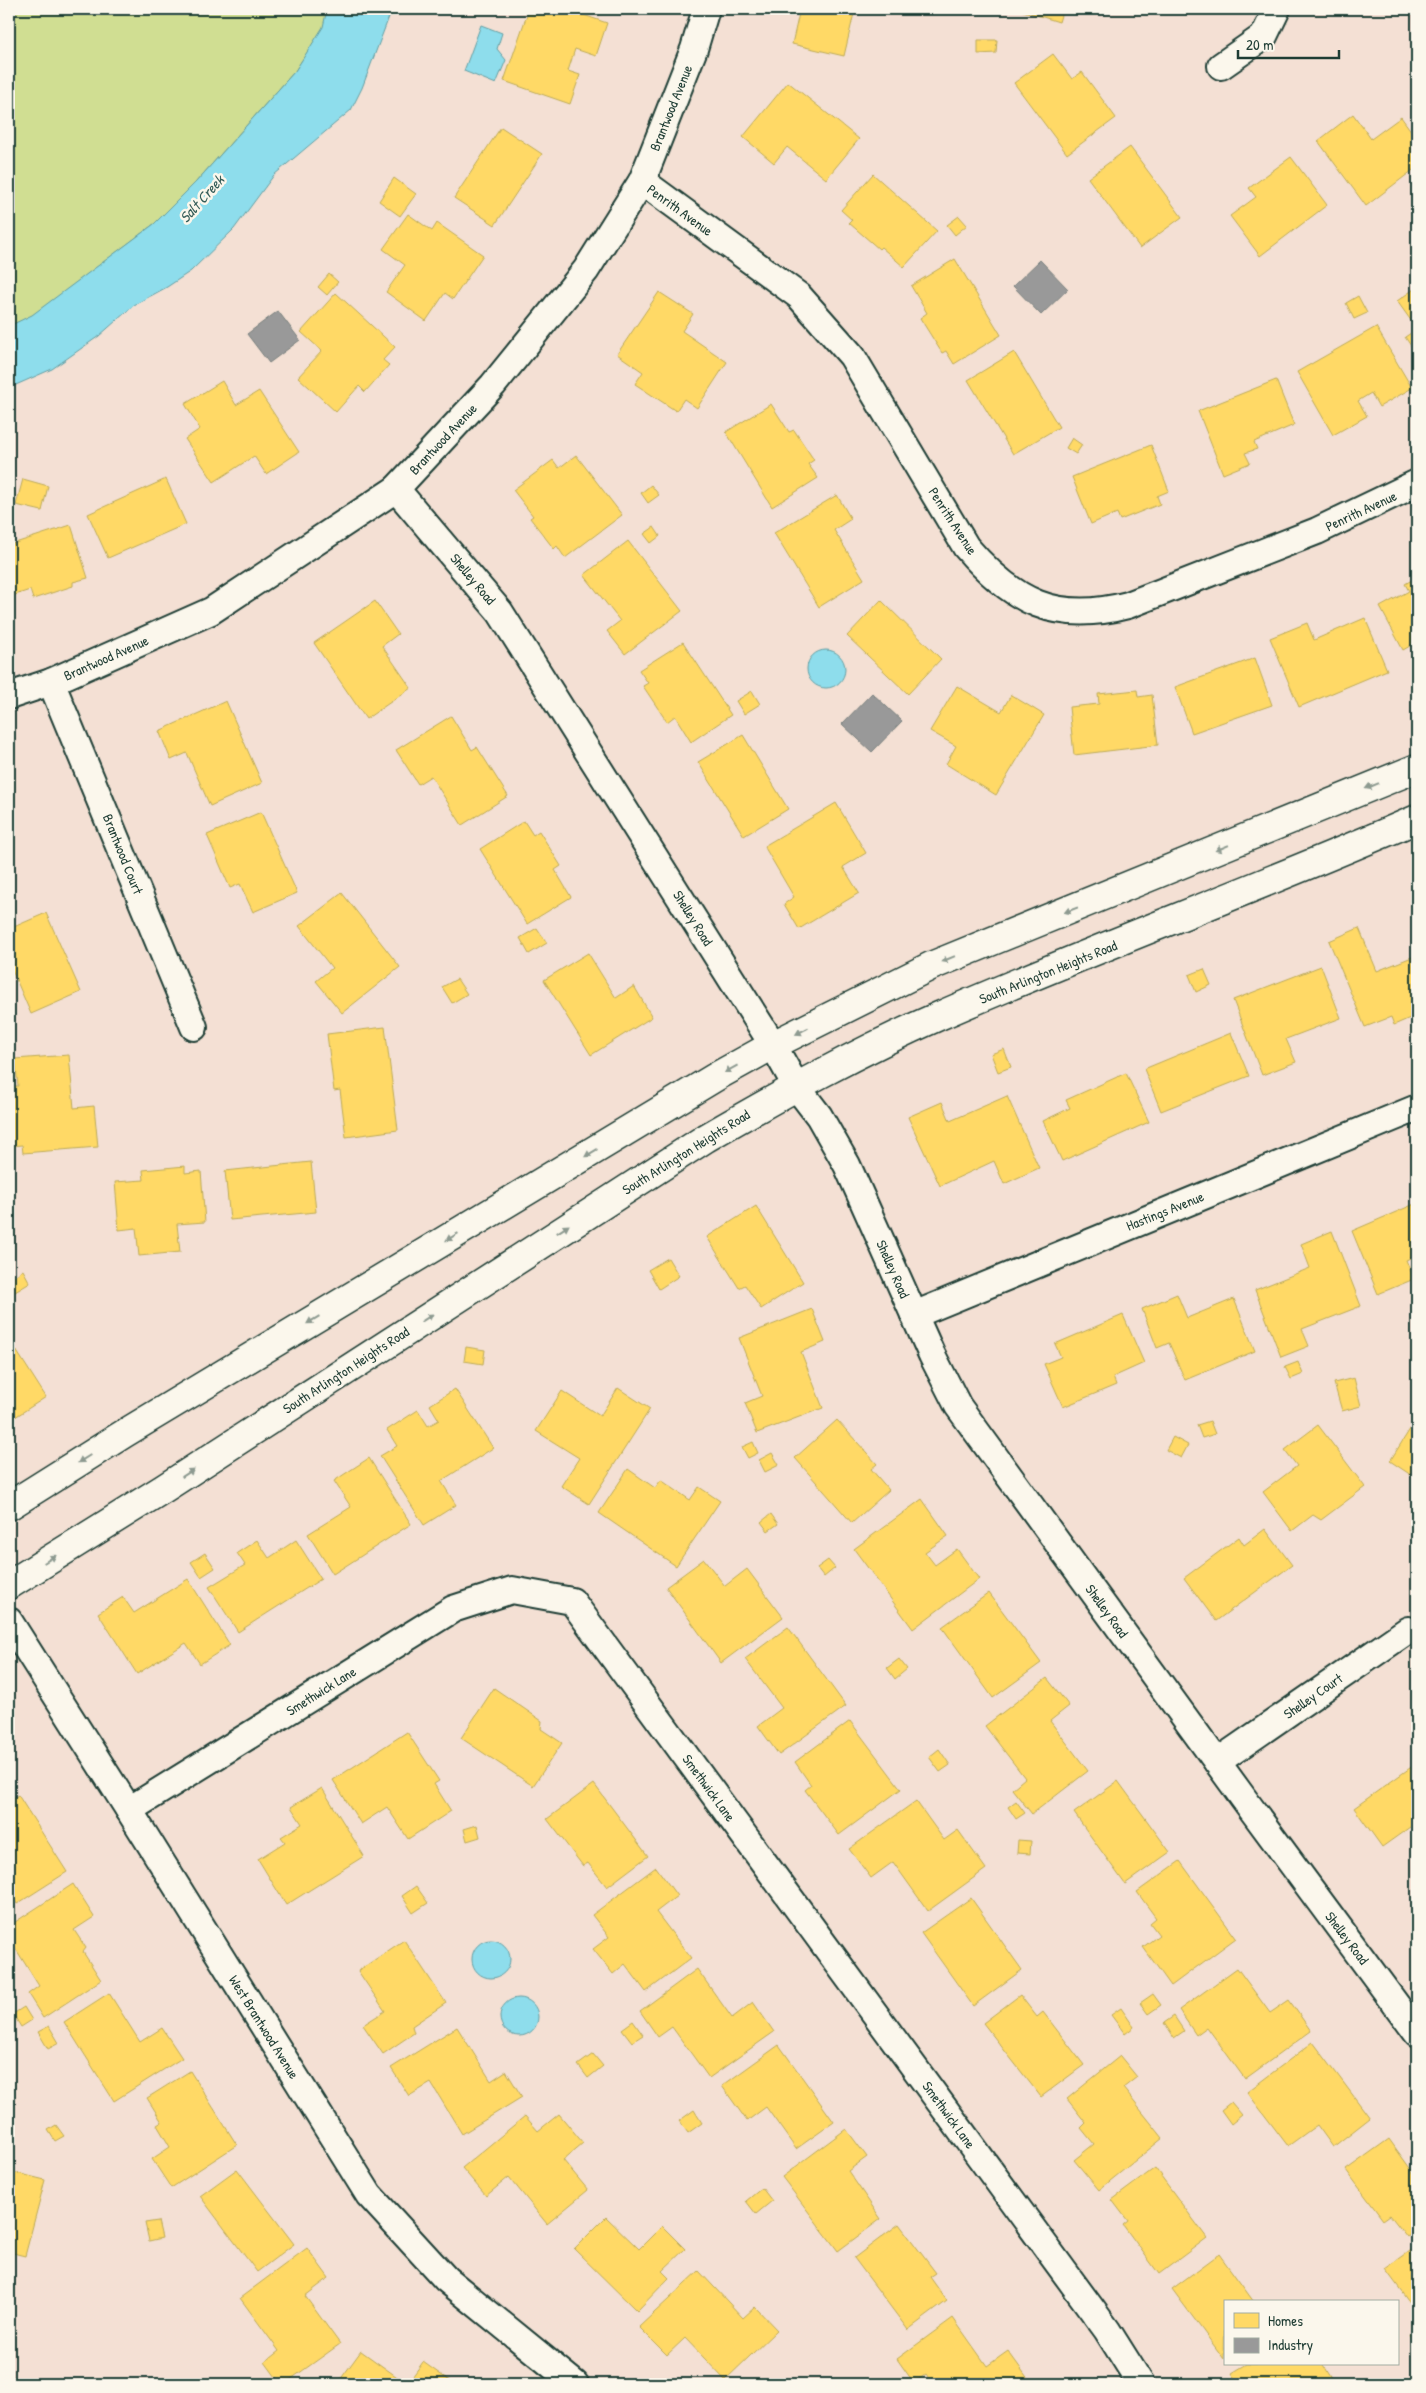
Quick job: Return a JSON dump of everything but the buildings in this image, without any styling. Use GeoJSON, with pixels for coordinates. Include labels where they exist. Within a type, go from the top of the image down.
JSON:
{"type":"FeatureCollection","features":[{"type":"Feature","properties":{"kind":"main road"},"geometry":{"type":"LineString","coordinates":[[9,1506],[261,1350],[719,1075],[773,1045],[931,966],[1417,768]]}},
{"type":"Feature","properties":{"kind":"main road","name":"South Arlington Heights Road"},"geometry":{"type":"LineString","coordinates":[[9,1585],[164,1489],[706,1138],[796,1086],[938,1016],[1338,854],[1417,819]]}},
{"type":"Feature","properties":{"kind":"street","name":"Brantwood Avenue"},"geometry":{"type":"LineString","coordinates":[[9,696],[51,682],[211,611],[396,489],[493,385],[580,278],[642,181],[694,50],[706,9]]}},
{"type":"Feature","properties":{"kind":"street"},"geometry":{"type":"LineString","coordinates":[[1221,66],[1264,36],[1277,9]]}},
{"type":"Feature","properties":{"kind":"street","name":"Penrith Avenue"},"geometry":{"type":"LineString","coordinates":[[642,181],[799,296],[852,356],[966,547],[1005,586],[1025,598],[1072,613],[1103,612],[1128,605],[1317,531],[1417,484]]}},
{"type":"Feature","properties":{"kind":"street","name":"Shelley Road"},"geometry":{"type":"LineString","coordinates":[[396,489],[500,612],[773,1045],[796,1086],[819,1116],[846,1165],[914,1315],[958,1406],[1417,2033]]}},
{"type":"Feature","properties":{"kind":"street","name":"Brantwood Court"},"geometry":{"type":"LineString","coordinates":[[51,682],[194,1026]]}},
{"type":"Feature","properties":{"kind":"street","name":"Hastings Avenue"},"geometry":{"type":"LineString","coordinates":[[914,1315],[1417,1108]]}},
{"type":"Feature","properties":{"kind":"street","name":"Smethwick Lane"},"geometry":{"type":"LineString","coordinates":[[129,1810],[453,1609],[512,1590],[572,1601],[1101,2322],[1141,2384]]}},
{"type":"Feature","properties":{"kind":"street","name":"West Brantwood Avenue"},"geometry":{"type":"LineString","coordinates":[[9,1621],[369,2195],[446,2279],[575,2384]]}},
{"type":"Feature","properties":{"kind":"street","name":"Shelley Court"},"geometry":{"type":"LineString","coordinates":[[1217,1762],[1408,1630]]}},
{"type":"Feature","properties":{"kind":"green space"},"geometry":{"type":"Polygon","coordinates":[[[9,9],[327,9],[324,27],[295,71],[196,182],[154,224],[32,316],[9,326],[9,9]]]}},
{"type":"Feature","properties":{"kind":"water","name":"Salt Creek"},"geometry":{"type":"Polygon","coordinates":[[[327,9],[392,9],[362,88],[351,110],[274,175],[234,229],[191,271],[134,305],[99,336],[52,369],[9,388],[9,326],[32,315],[154,224],[196,182],[295,71],[323,27],[327,9]]]}},
{"type":"Feature","properties":{"kind":"water"},"geometry":{"type":"Polygon","coordinates":[[[481,25],[502,33],[497,49],[506,60],[496,84],[464,71],[481,25]]]}},
{"type":"Feature","properties":{"kind":"water"},"geometry":{"type":"Polygon","coordinates":[[[826,650],[840,655],[845,669],[840,683],[826,688],[812,683],[807,669],[812,655],[826,650]]]}},
{"type":"Feature","properties":{"kind":"water"},"geometry":{"type":"Polygon","coordinates":[[[491,1940],[504,1946],[510,1959],[504,1972],[491,1978],[478,1972],[472,1959],[478,1946],[491,1940]]]}},
{"type":"Feature","properties":{"kind":"water"},"geometry":{"type":"Polygon","coordinates":[[[519,1998],[533,2003],[538,2017],[533,2031],[519,2036],[505,2031],[500,2017],[505,2003],[519,1998]]]}}]}
